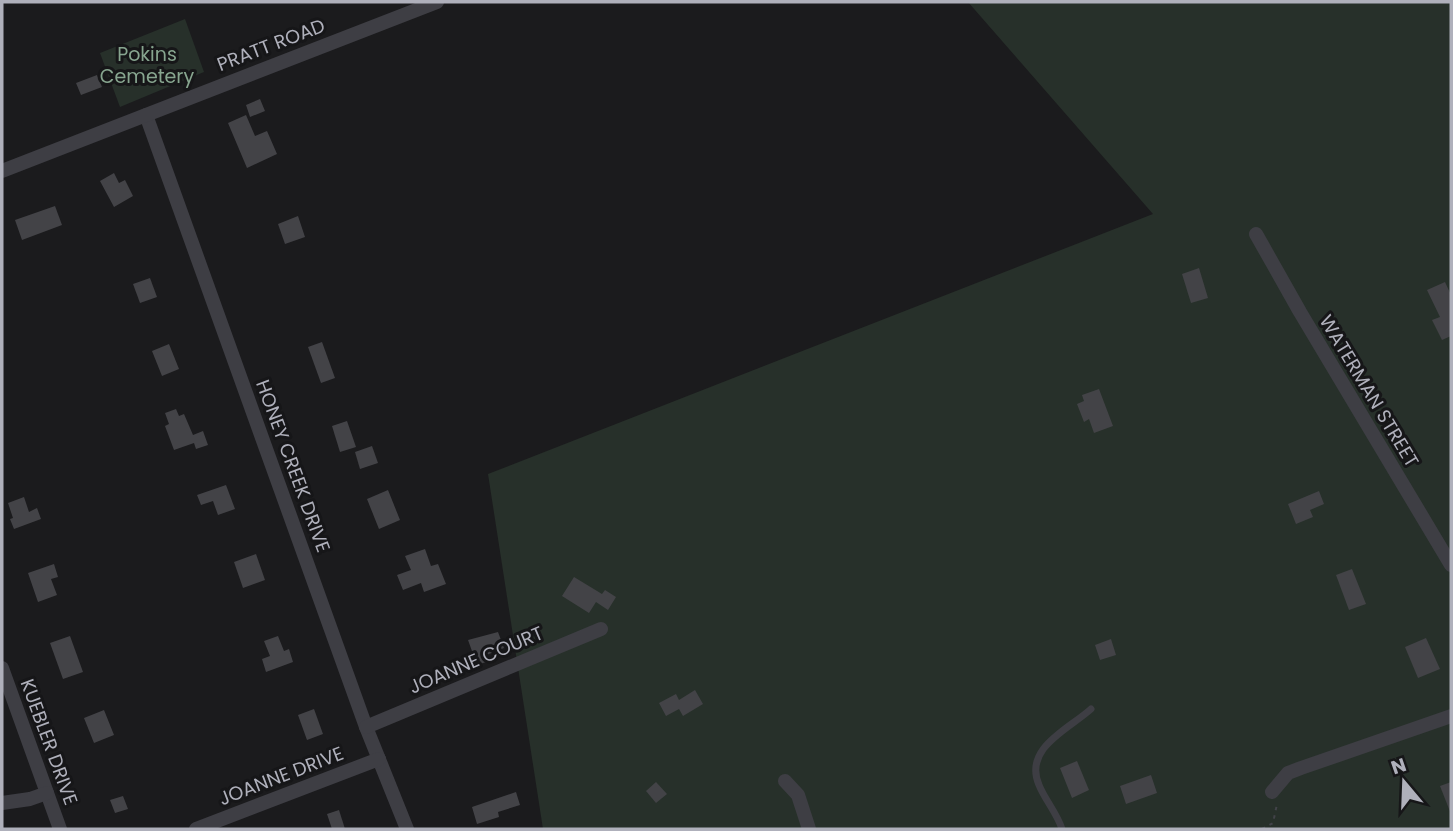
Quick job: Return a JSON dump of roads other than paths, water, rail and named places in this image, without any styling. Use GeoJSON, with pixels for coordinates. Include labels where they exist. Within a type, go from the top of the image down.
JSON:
{"type":"FeatureCollection","features":[{"type":"Feature","properties":{"kind":"street","name":"PRATT ROAD"},"geometry":{"type":"LineString","coordinates":[[2,171],[431,3]]}},
{"type":"Feature","properties":{"kind":"street","name":"HONEY CREEK DRIVE"},"geometry":{"type":"LineString","coordinates":[[146,115],[366,727],[407,829]]}},
{"type":"Feature","properties":{"kind":"street","name":"WATERMAN STREET"},"geometry":{"type":"LineString","coordinates":[[1256,234],[1305,322],[1451,565]]}},
{"type":"Feature","properties":{"kind":"street","name":"JOANNE COURT"},"geometry":{"type":"LineString","coordinates":[[366,727],[601,629]]}},
{"type":"Feature","properties":{"kind":"street","name":"KUEBLER DRIVE"},"geometry":{"type":"LineString","coordinates":[[2,668],[60,829]]}},
{"type":"Feature","properties":{"kind":"street"},"geometry":{"type":"LineString","coordinates":[[1274,789],[1288,774],[1301,768],[1451,716]]}},
{"type":"Feature","properties":{"kind":"street","name":"JOANNE DRIVE"},"geometry":{"type":"LineString","coordinates":[[196,829],[379,759]]}},
{"type":"Feature","properties":{"kind":"street"},"geometry":{"type":"LineString","coordinates":[[785,781],[797,795],[809,829]]}},
{"type":"Feature","properties":{"kind":"street"},"geometry":{"type":"LineString","coordinates":[[2,803],[30,799],[47,793]]}},
{"type":"Feature","properties":{"kind":"lane"},"geometry":{"type":"LineString","coordinates":[[1062,829],[1039,785],[1035,772],[1037,759],[1045,745],[1091,709]]}},
{"type":"Feature","properties":{"kind":"park label","name":"Pokins Cemetery"},"geometry":{"type":"Point","coordinates":[147,65]}}]}
